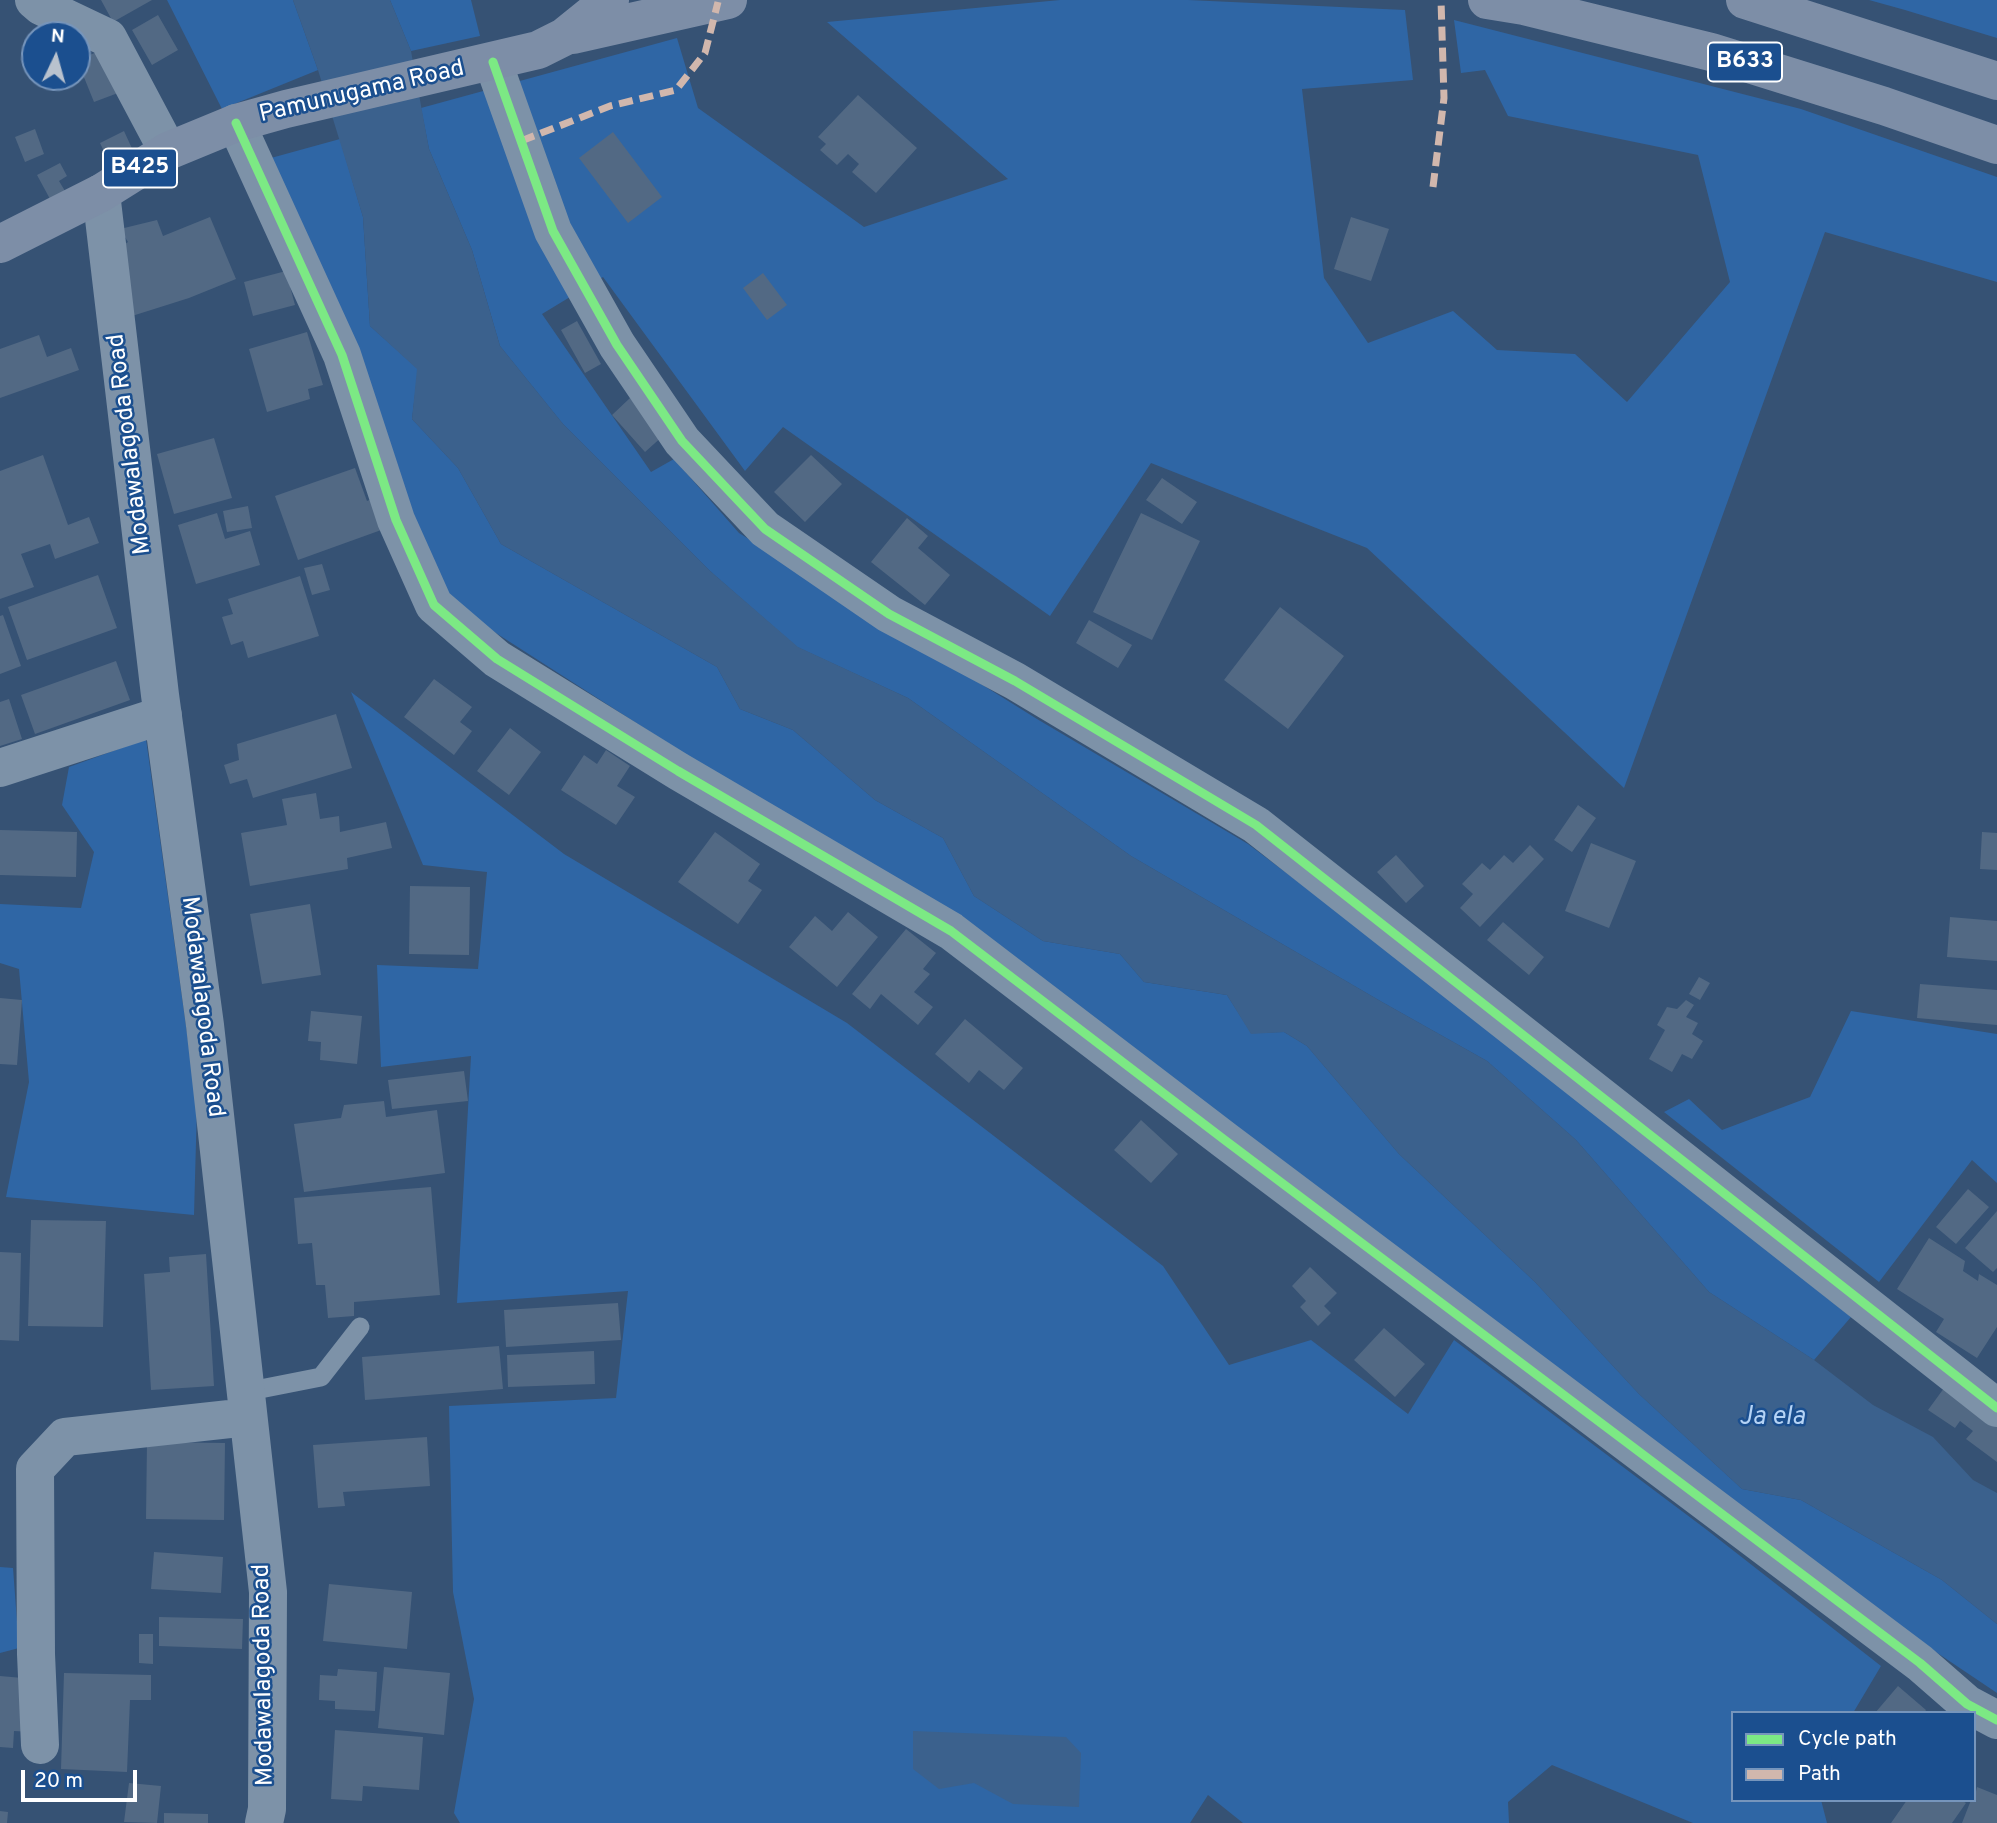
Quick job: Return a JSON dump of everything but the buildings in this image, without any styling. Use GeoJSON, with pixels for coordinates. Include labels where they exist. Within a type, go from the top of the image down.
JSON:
{"type":"FeatureCollection","features":[{"type":"Feature","properties":{"kind":"main road","name":"Pamunugama Road"},"geometry":{"type":"LineString","coordinates":[[0,244],[101,192],[168,150],[236,123],[286,109],[538,50],[564,37],[610,0]]}},
{"type":"Feature","properties":{"kind":"main road"},"geometry":{"type":"LineString","coordinates":[[564,37],[728,0]]}},
{"type":"Feature","properties":{"kind":"main road","name":"B633"},"geometry":{"type":"LineString","coordinates":[[1487,0],[1524,6],[1712,52],[1997,145]]}},
{"type":"Feature","properties":{"kind":"main road","name":"B633"},"geometry":{"type":"LineString","coordinates":[[1745,0],[1997,82]]}},
{"type":"Feature","properties":{"kind":"street"},"geometry":{"type":"LineString","coordinates":[[34,0],[41,6],[108,38],[168,150]]}},
{"type":"Feature","properties":{"kind":"street"},"geometry":{"type":"LineString","coordinates":[[494,62],[553,231],[617,345],[682,441],[765,529],[889,614],[1015,681],[1256,825],[1997,1408]]}},
{"type":"Feature","properties":{"kind":"street"},"geometry":{"type":"LineString","coordinates":[[236,123],[342,355],[396,520],[435,605],[497,659],[678,771],[951,931],[1920,1663],[1967,1704],[1997,1720]]}},
{"type":"Feature","properties":{"kind":"street","name":"Modawalagoda Road"},"geometry":{"type":"LineString","coordinates":[[101,192],[163,715],[205,1025],[268,1592],[267,1809],[264,1823]]}},
{"type":"Feature","properties":{"kind":"street"},"geometry":{"type":"LineString","coordinates":[[0,768],[163,715]]}},
{"type":"Feature","properties":{"kind":"street"},"geometry":{"type":"LineString","coordinates":[[40,1745],[36,1654],[35,1469],[65,1437],[247,1405]]}},
{"type":"Feature","properties":{"kind":"lane"},"geometry":{"type":"LineString","coordinates":[[247,1405],[321,1377],[360,1327]]}},
{"type":"Feature","properties":{"kind":"shaded area"},"geometry":{"type":"Polygon","coordinates":[[[167,0],[293,0],[318,70],[222,109],[167,0]]]}},
{"type":"Feature","properties":{"kind":"shaded area"},"geometry":{"type":"Polygon","coordinates":[[[390,0],[471,0],[480,36],[411,51],[390,0]]]}},
{"type":"Feature","properties":{"kind":"shaded area"},"geometry":{"type":"Polygon","coordinates":[[[1060,0],[1188,0],[1405,10],[1413,80],[1302,89],[1324,278],[1368,343],[1453,311],[1497,350],[1575,354],[1627,402],[1730,282],[1698,155],[1508,116],[1485,70],[1461,73],[1454,20],[1801,109],[1997,177],[1997,282],[1825,232],[1624,788],[1367,548],[1151,463],[1050,616],[783,427],[745,471],[603,277],[542,314],[651,472],[674,459],[739,533],[1037,719],[1248,844],[1455,1000],[1851,1317],[1814,1360],[1709,1292],[1576,1140],[1487,1061],[1131,856],[908,698],[797,647],[710,571],[563,424],[500,346],[472,250],[429,149],[421,108],[677,38],[698,108],[864,227],[1008,179],[827,22],[1060,0]]]}},
{"type":"Feature","properties":{"kind":"shaded area"},"geometry":{"type":"Polygon","coordinates":[[[1869,0],[1997,0],[1997,38],[1905,10],[1869,0]]]}},
{"type":"Feature","properties":{"kind":"shaded area"},"geometry":{"type":"Polygon","coordinates":[[[340,139],[363,217],[370,326],[418,369],[412,419],[458,468],[501,544],[717,667],[740,709],[793,730],[875,800],[943,838],[974,896],[1043,941],[1120,954],[1144,982],[1227,995],[1251,1033],[1284,1032],[1307,1046],[1399,1154],[1535,1282],[1639,1394],[1742,1489],[1801,1500],[1942,1580],[1997,1624],[1997,1693],[1860,1601],[683,753],[485,626],[441,592],[271,158],[340,139]]]}},
{"type":"Feature","properties":{"kind":"shaded area"},"geometry":{"type":"Polygon","coordinates":[[[351,692],[564,854],[847,1023],[1163,1266],[1229,1365],[1311,1340],[1408,1414],[1454,1340],[1707,1530],[1881,1666],[1854,1711],[1731,1711],[1731,1802],[1822,1802],[1827,1823],[1693,1823],[1552,1765],[1508,1802],[1509,1823],[1243,1823],[1208,1795],[1190,1823],[460,1823],[454,1813],[474,1699],[453,1592],[449,1406],[616,1398],[628,1291],[457,1303],[471,1056],[381,1067],[377,965],[478,969],[487,872],[423,865],[351,692]]]}},
{"type":"Feature","properties":{"kind":"shaded area"},"geometry":{"type":"Polygon","coordinates":[[[146,739],[197,1105],[194,1215],[6,1197],[29,1082],[19,969],[0,963],[0,904],[81,908],[94,852],[62,805],[69,767],[146,739]]]}},
{"type":"Feature","properties":{"kind":"shaded area"},"geometry":{"type":"Polygon","coordinates":[[[1851,1011],[1997,1034],[1997,1183],[1972,1160],[1879,1282],[1664,1112],[1689,1099],[1722,1130],[1810,1097],[1851,1011]]]}},
{"type":"Feature","properties":{"kind":"shaded area"},"geometry":{"type":"Polygon","coordinates":[[[0,1567],[13,1568],[19,1648],[0,1653],[0,1567]]]}},
{"type":"Feature","properties":{"kind":"water","name":"Ja ela"},"geometry":{"type":"Polygon","coordinates":[[[293,0],[390,0],[411,51],[429,149],[472,250],[500,346],[563,424],[710,571],[798,647],[908,698],[1131,856],[1487,1061],[1576,1140],[1709,1292],[1814,1360],[1873,1405],[1933,1437],[1973,1480],[1997,1493],[1997,1624],[1942,1580],[1801,1500],[1742,1489],[1639,1394],[1535,1282],[1399,1154],[1307,1046],[1284,1032],[1251,1034],[1227,995],[1144,982],[1120,954],[1043,941],[974,896],[943,838],[875,800],[793,730],[740,709],[717,667],[501,544],[458,468],[412,419],[417,369],[370,326],[363,217],[318,70],[293,0]]]}},
{"type":"Feature","properties":{"kind":"water"},"geometry":{"type":"Polygon","coordinates":[[[913,1731],[1066,1737],[1081,1753],[1079,1807],[1013,1804],[974,1783],[939,1789],[913,1769],[913,1731]]]}},
{"type":"Feature","properties":{"kind":"marked path"},"geometry":{"type":"LineString","coordinates":[[1433,187],[1444,98],[1441,0]]}},
{"type":"Feature","properties":{"kind":"marked path"},"geometry":{"type":"LineString","coordinates":[[521,141],[610,106],[676,90],[705,53],[718,2]]}},
{"type":"Feature","properties":{"kind":"cycle path"},"geometry":{"type":"LineString","coordinates":[[493,62],[553,231],[617,345],[682,441],[765,529],[889,614],[1015,681],[1256,825],[1997,1408]]}},
{"type":"Feature","properties":{"kind":"cycle path"},"geometry":{"type":"LineString","coordinates":[[236,123],[342,355],[396,520],[434,605],[497,659],[678,771],[951,931],[1920,1663],[1967,1704],[1997,1720]]}}]}
